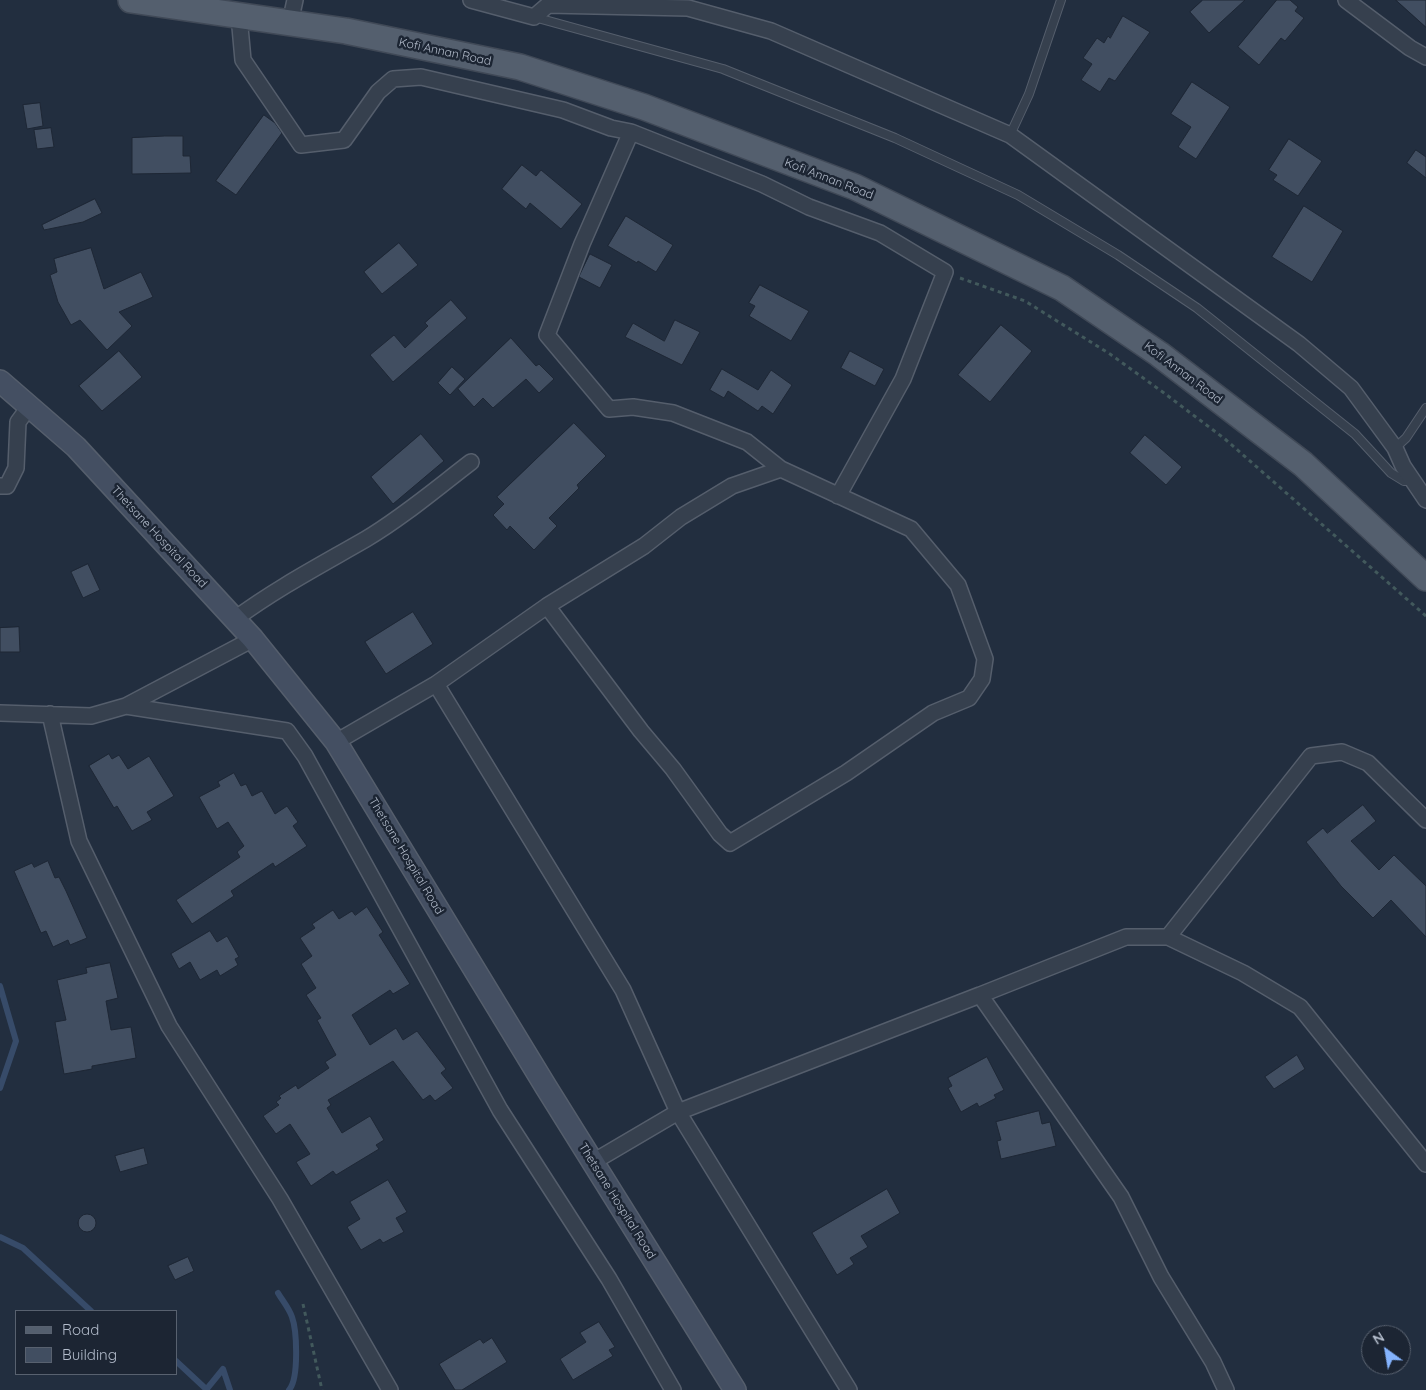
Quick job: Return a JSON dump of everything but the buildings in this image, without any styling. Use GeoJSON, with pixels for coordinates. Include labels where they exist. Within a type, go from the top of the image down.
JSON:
{"type":"FeatureCollection","features":[{"type":"Feature","properties":{"kind":"main road","name":"Kofi Annan Road"},"geometry":{"type":"LineString","coordinates":[[131,0],[239,16],[292,11],[346,31],[520,67],[644,107],[855,187],[1062,288],[1159,354],[1303,464],[1426,578]]}},
{"type":"Feature","properties":{"kind":"main road","name":"Thetsane Hospital Road"},"geometry":{"type":"LineString","coordinates":[[0,381],[76,447],[253,639],[336,742],[735,1390]]}},
{"type":"Feature","properties":{"kind":"street"},"geometry":{"type":"LineString","coordinates":[[1346,0],[1410,48],[1426,57]]}},
{"type":"Feature","properties":{"kind":"street"},"geometry":{"type":"LineString","coordinates":[[477,1],[534,17],[548,5],[689,4],[771,31],[1010,135],[1030,152],[1159,242],[1299,344],[1351,388],[1395,448],[1412,481],[1426,500]]}},
{"type":"Feature","properties":{"kind":"street"},"geometry":{"type":"LineString","coordinates":[[239,16],[243,60],[301,145],[344,140],[378,92],[393,79],[422,77],[563,110],[611,128],[631,132],[762,184],[809,207],[880,233],[945,272],[903,379],[838,496]]}},
{"type":"Feature","properties":{"kind":"street"},"geometry":{"type":"LineString","coordinates":[[547,606],[641,731],[673,769],[720,834],[730,843],[846,773],[933,713],[969,698],[982,679],[985,659],[958,585],[911,529],[781,469],[747,442],[673,413],[633,407],[609,409],[547,335],[586,236],[631,132]]}},
{"type":"Feature","properties":{"kind":"street"},"geometry":{"type":"LineString","coordinates":[[0,486],[7,486],[16,468],[18,422],[29,407]]}},
{"type":"Feature","properties":{"kind":"street"},"geometry":{"type":"LineString","coordinates":[[235,619],[282,586],[366,538],[395,519],[471,462]]}},
{"type":"Feature","properties":{"kind":"street"},"geometry":{"type":"LineString","coordinates":[[336,742],[436,684],[547,606],[644,546],[681,517],[732,486],[781,469]]}},
{"type":"Feature","properties":{"kind":"street"},"geometry":{"type":"LineString","coordinates":[[0,713],[91,716],[126,706],[253,639]]}},
{"type":"Feature","properties":{"kind":"street"},"geometry":{"type":"LineString","coordinates":[[436,684],[623,990],[678,1112],[849,1390]]}},
{"type":"Feature","properties":{"kind":"street"},"geometry":{"type":"LineString","coordinates":[[126,706],[287,731],[305,756],[500,1110],[609,1280],[673,1390]]}},
{"type":"Feature","properties":{"kind":"street"},"geometry":{"type":"LineString","coordinates":[[50,714],[80,841],[169,1026],[280,1199],[390,1390]]}},
{"type":"Feature","properties":{"kind":"street"},"geometry":{"type":"LineString","coordinates":[[1168,937],[1311,756],[1342,752],[1368,763],[1426,820]]}},
{"type":"Feature","properties":{"kind":"street"},"geometry":{"type":"LineString","coordinates":[[593,1162],[678,1112],[980,995],[1126,936],[1168,937],[1243,973],[1300,1007],[1426,1164]]}},
{"type":"Feature","properties":{"kind":"street"},"geometry":{"type":"LineString","coordinates":[[980,995],[1121,1197],[1161,1278],[1213,1362],[1226,1390]]}},
{"type":"Feature","properties":{"kind":"lane"},"geometry":{"type":"LineString","coordinates":[[1010,135],[1030,94],[1061,0]]}},
{"type":"Feature","properties":{"kind":"lane"},"geometry":{"type":"LineString","coordinates":[[534,17],[723,69],[895,138],[1018,194],[1118,255],[1197,308],[1355,434],[1391,473],[1404,481],[1412,481]]}},
{"type":"Feature","properties":{"kind":"lane"},"geometry":{"type":"LineString","coordinates":[[1395,448],[1406,438],[1426,408]]}},
{"type":"Feature","properties":{"kind":"path"},"geometry":{"type":"LineString","coordinates":[[945,272],[1025,301],[1110,354],[1225,439],[1426,616]]}},
{"type":"Feature","properties":{"kind":"path"},"geometry":{"type":"LineString","coordinates":[[303,1304],[322,1390]]}},
{"type":"Feature","properties":{"kind":"waterway"},"geometry":{"type":"LineString","coordinates":[[0,986],[16,1041],[0,1088]]}},
{"type":"Feature","properties":{"kind":"waterway"},"geometry":{"type":"LineString","coordinates":[[0,1237],[23,1248],[90,1310]]}},
{"type":"Feature","properties":{"kind":"waterway"},"geometry":{"type":"LineString","coordinates":[[278,1293],[291,1314],[294,1324],[296,1366],[289,1390]]}},
{"type":"Feature","properties":{"kind":"waterway"},"geometry":{"type":"LineString","coordinates":[[178,1363],[206,1389]]}},
{"type":"Feature","properties":{"kind":"waterway"},"geometry":{"type":"LineString","coordinates":[[206,1390],[223,1369],[230,1390]]}}]}
